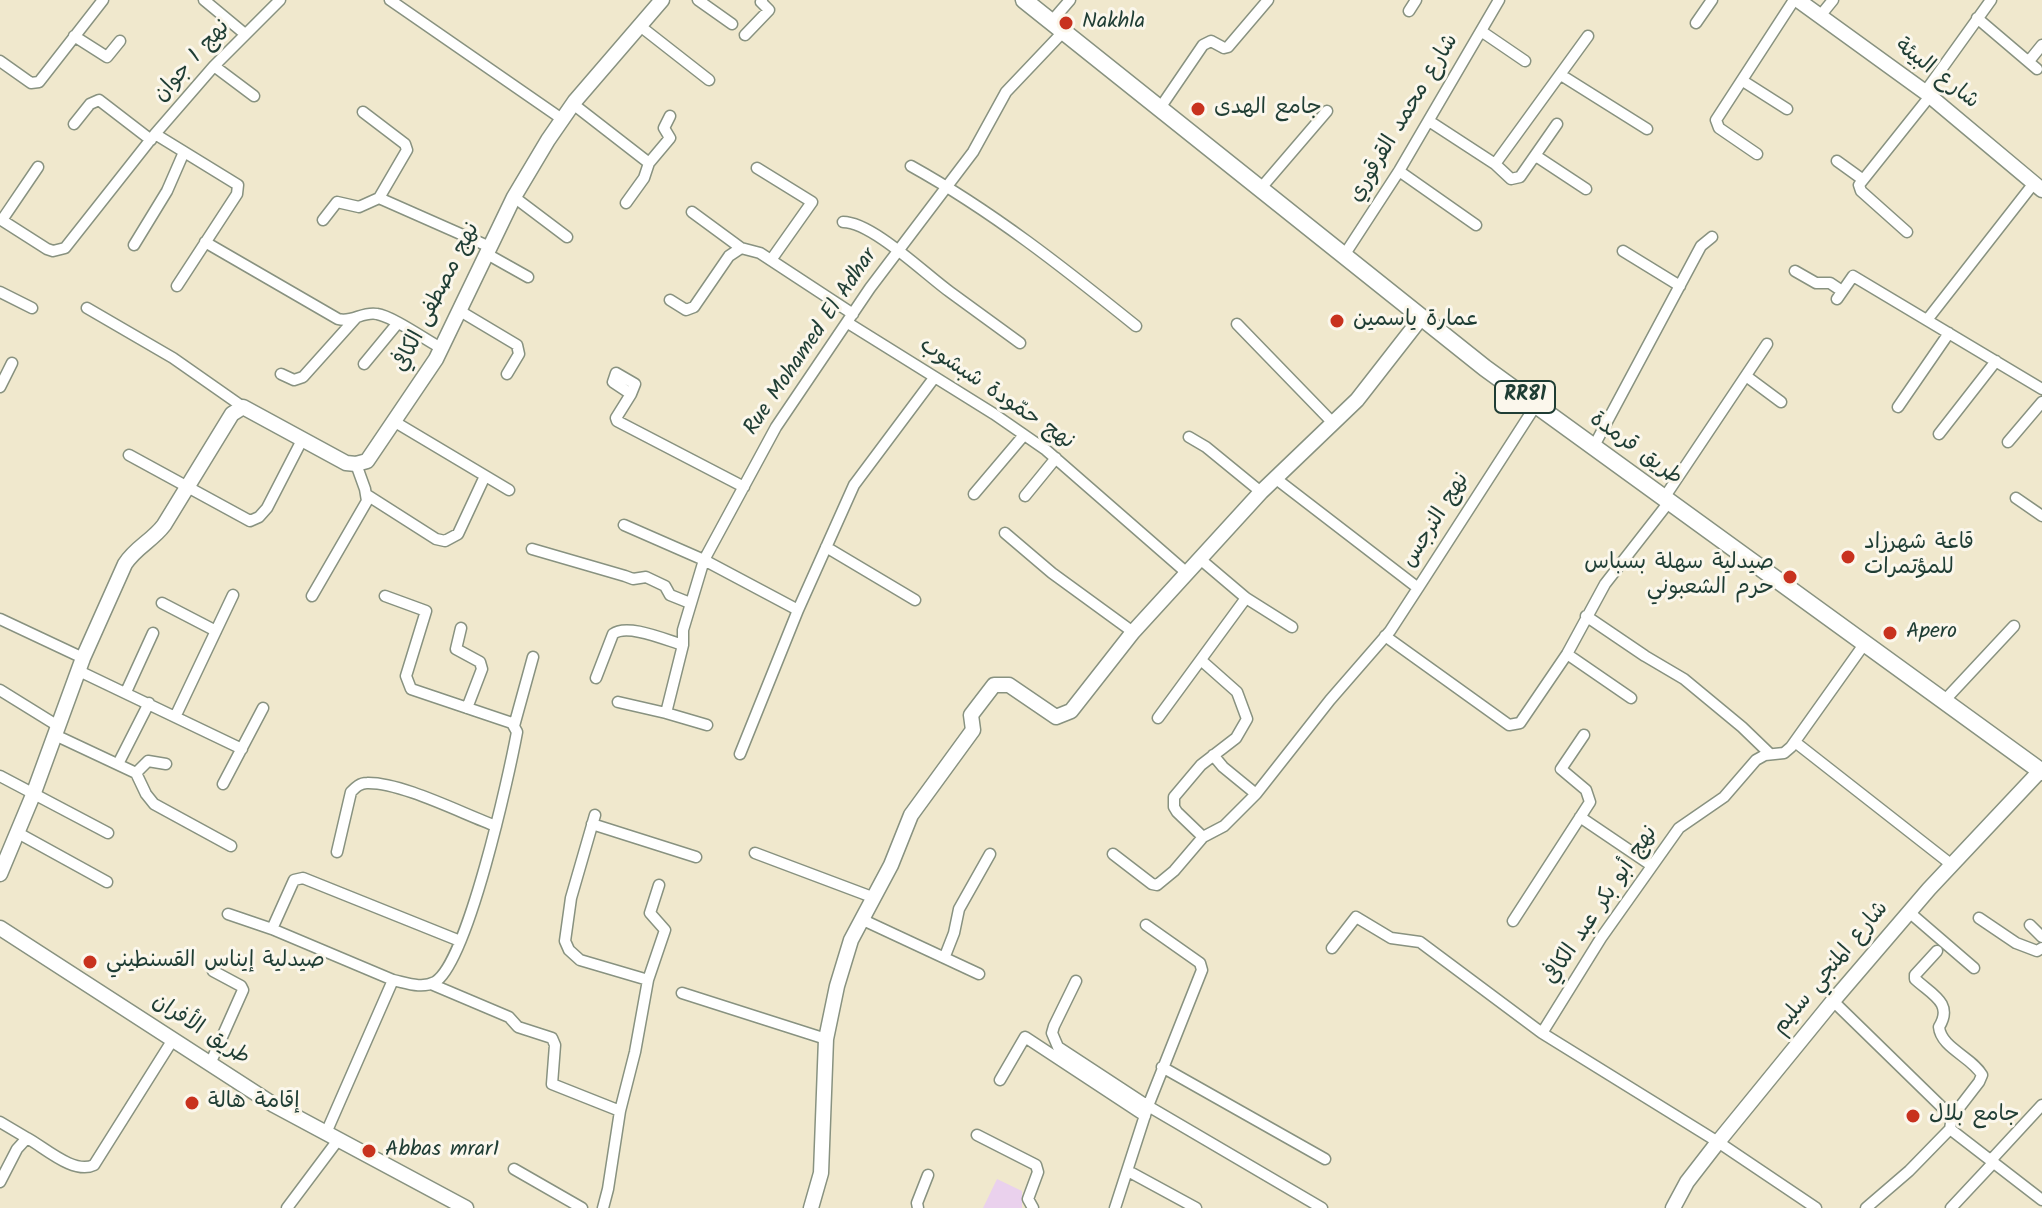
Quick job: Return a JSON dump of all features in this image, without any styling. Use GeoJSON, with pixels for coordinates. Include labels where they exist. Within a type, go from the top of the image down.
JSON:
{"type":"FeatureCollection","features":[{"type":"Feature","properties":{"kind":"main road","name":"طريق قرمدة"},"geometry":{"type":"LineString","coordinates":[[1024,0],[1421,318],[2041,772]]}},
{"type":"Feature","properties":{"kind":"street"},"geometry":{"type":"LineString","coordinates":[[0,61],[31,83],[39,82],[103,0]]}},
{"type":"Feature","properties":{"kind":"street"},"geometry":{"type":"LineString","coordinates":[[204,0],[245,34]]}},
{"type":"Feature","properties":{"kind":"street","name":"نهج 1 جوان"},"geometry":{"type":"LineString","coordinates":[[177,286],[237,194],[238,185],[153,137],[214,66],[280,0]]}},
{"type":"Feature","properties":{"kind":"street"},"geometry":{"type":"LineString","coordinates":[[390,0],[562,119]]}},
{"type":"Feature","properties":{"kind":"street","name":"نهج مصطفى الكافي"},"geometry":{"type":"LineString","coordinates":[[356,464],[367,461],[441,348],[514,197],[562,119],[662,0]]}},
{"type":"Feature","properties":{"kind":"street"},"geometry":{"type":"LineString","coordinates":[[698,0],[732,24]]}},
{"type":"Feature","properties":{"kind":"street"},"geometry":{"type":"LineString","coordinates":[[745,35],[769,10],[762,0]]}},
{"type":"Feature","properties":{"kind":"street","name":"Rue Mohamed El Adhar"},"geometry":{"type":"LineString","coordinates":[[666,713],[683,645],[683,630],[704,560],[786,411],[898,250],[949,187],[973,152],[1006,92],[1057,27],[1070,0]]}},
{"type":"Feature","properties":{"kind":"street"},"geometry":{"type":"LineString","coordinates":[[1160,108],[1203,45],[1211,41],[1228,47],[1268,0]]}},
{"type":"Feature","properties":{"kind":"street"},"geometry":{"type":"LineString","coordinates":[[1409,11],[1416,0]]}},
{"type":"Feature","properties":{"kind":"street","name":"شارع محمد القرقوري"},"geometry":{"type":"LineString","coordinates":[[1343,257],[1399,171],[1499,0]]}},
{"type":"Feature","properties":{"kind":"street"},"geometry":{"type":"LineString","coordinates":[[1696,23],[1712,0]]}},
{"type":"Feature","properties":{"kind":"street"},"geometry":{"type":"LineString","coordinates":[[1757,154],[1719,128],[1716,120],[1796,0]]}},
{"type":"Feature","properties":{"kind":"street","name":"شارع البيئة"},"geometry":{"type":"LineString","coordinates":[[1796,0],[1927,94],[2038,187]]}},
{"type":"Feature","properties":{"kind":"street"},"geometry":{"type":"LineString","coordinates":[[1820,16],[1833,0]]}},
{"type":"Feature","properties":{"kind":"street"},"geometry":{"type":"LineString","coordinates":[[1907,232],[1861,191],[1859,185],[1927,94],[1991,0]]}},
{"type":"Feature","properties":{"kind":"street"},"geometry":{"type":"LineString","coordinates":[[1977,18],[2037,69]]}},
{"type":"Feature","properties":{"kind":"street"},"geometry":{"type":"LineString","coordinates":[[640,26],[709,80]]}},
{"type":"Feature","properties":{"kind":"street"},"geometry":{"type":"LineString","coordinates":[[1481,31],[1525,61]]}},
{"type":"Feature","properties":{"kind":"street"},"geometry":{"type":"LineString","coordinates":[[74,36],[107,57],[120,41]]}},
{"type":"Feature","properties":{"kind":"street"},"geometry":{"type":"LineString","coordinates":[[1495,164],[1588,36]]}},
{"type":"Feature","properties":{"kind":"street"},"geometry":{"type":"LineString","coordinates":[[2029,61],[2042,45]]}},
{"type":"Feature","properties":{"kind":"street"},"geometry":{"type":"LineString","coordinates":[[214,66],[254,96]]}},
{"type":"Feature","properties":{"kind":"street"},"geometry":{"type":"LineString","coordinates":[[1561,75],[1647,129]]}},
{"type":"Feature","properties":{"kind":"street"},"geometry":{"type":"LineString","coordinates":[[1743,81],[1787,109]]}},
{"type":"Feature","properties":{"kind":"street"},"geometry":{"type":"LineString","coordinates":[[38,167],[1,220],[47,249],[65,248],[153,137],[99,100],[90,104],[74,124]]}},
{"type":"Feature","properties":{"kind":"street"},"geometry":{"type":"LineString","coordinates":[[573,104],[649,163]]}},
{"type":"Feature","properties":{"kind":"street"},"geometry":{"type":"LineString","coordinates":[[1261,188],[1327,111]]}},
{"type":"Feature","properties":{"kind":"street"},"geometry":{"type":"LineString","coordinates":[[323,220],[337,202],[359,207],[379,198],[407,150],[405,144],[363,112]]}},
{"type":"Feature","properties":{"kind":"street"},"geometry":{"type":"LineString","coordinates":[[626,203],[644,178],[649,163],[670,138],[664,128],[670,116]]}},
{"type":"Feature","properties":{"kind":"street"},"geometry":{"type":"LineString","coordinates":[[1429,121],[1495,164],[1511,179],[1520,177],[1557,124]]}},
{"type":"Feature","properties":{"kind":"street"},"geometry":{"type":"LineString","coordinates":[[134,245],[167,191],[184,152]]}},
{"type":"Feature","properties":{"kind":"street"},"geometry":{"type":"LineString","coordinates":[[1536,156],[1586,189]]}},
{"type":"Feature","properties":{"kind":"street"},"geometry":{"type":"LineString","coordinates":[[1837,161],[1862,179]]}},
{"type":"Feature","properties":{"kind":"street"},"geometry":{"type":"LineString","coordinates":[[911,166],[949,187],[1047,254],[1136,326]]}},
{"type":"Feature","properties":{"kind":"street"},"geometry":{"type":"LineString","coordinates":[[757,168],[812,202],[771,260]]}},
{"type":"Feature","properties":{"kind":"street"},"geometry":{"type":"LineString","coordinates":[[1399,171],[1476,225]]}},
{"type":"Feature","properties":{"kind":"street"},"geometry":{"type":"LineString","coordinates":[[1927,320],[2038,187]]}},
{"type":"Feature","properties":{"kind":"street"},"geometry":{"type":"LineString","coordinates":[[514,197],[567,237]]}},
{"type":"Feature","properties":{"kind":"street"},"geometry":{"type":"LineString","coordinates":[[379,198],[489,251],[528,277]]}},
{"type":"Feature","properties":{"kind":"street","name":"نهج حمّودة شبشوب"},"geometry":{"type":"LineString","coordinates":[[692,212],[741,248],[760,253],[771,260],[934,378],[1056,458],[1187,573]]}},
{"type":"Feature","properties":{"kind":"street"},"geometry":{"type":"LineString","coordinates":[[843,222],[853,222],[898,250],[1020,343]]}},
{"type":"Feature","properties":{"kind":"street"},"geometry":{"type":"LineString","coordinates":[[1594,446],[1701,246],[1712,237]]}},
{"type":"Feature","properties":{"kind":"street"},"geometry":{"type":"LineString","coordinates":[[205,242],[338,319],[349,321],[374,313],[441,348]]}},
{"type":"Feature","properties":{"kind":"street"},"geometry":{"type":"LineString","coordinates":[[670,300],[686,310],[694,307],[729,256],[741,248]]}},
{"type":"Feature","properties":{"kind":"street"},"geometry":{"type":"LineString","coordinates":[[1623,251],[1680,286]]}},
{"type":"Feature","properties":{"kind":"street"},"geometry":{"type":"LineString","coordinates":[[1795,271],[1816,283],[1830,283],[1840,295],[1853,276],[2042,389]]}},
{"type":"Feature","properties":{"kind":"street"},"geometry":{"type":"LineString","coordinates":[[0,292],[32,308]]}},
{"type":"Feature","properties":{"kind":"street"},"geometry":{"type":"LineString","coordinates":[[87,308],[173,358],[243,407],[346,463],[356,464],[367,495],[365,506],[312,596]]}},
{"type":"Feature","properties":{"kind":"street"},"geometry":{"type":"LineString","coordinates":[[460,311],[517,345],[519,354],[507,374]]}},
{"type":"Feature","properties":{"kind":"street"},"geometry":{"type":"LineString","coordinates":[[281,374],[294,380],[303,377],[355,318]]}},
{"type":"Feature","properties":{"kind":"street"},"geometry":{"type":"LineString","coordinates":[[811,1208],[821,1173],[826,1039],[851,940],[891,865],[911,815],[973,730],[971,715],[991,688],[999,683],[1009,685],[1052,715],[1060,716],[1076,706],[1133,632],[1261,492],[1334,424],[1388,362],[1421,318]]}},
{"type":"Feature","properties":{"kind":"street"},"geometry":{"type":"LineString","coordinates":[[364,364],[397,324]]}},
{"type":"Feature","properties":{"kind":"street"},"geometry":{"type":"LineString","coordinates":[[1237,324],[1334,424]]}},
{"type":"Feature","properties":{"kind":"street"},"geometry":{"type":"LineString","coordinates":[[1898,407],[1949,333]]}},
{"type":"Feature","properties":{"kind":"street"},"geometry":{"type":"LineString","coordinates":[[1385,636],[1509,725],[1520,723],[1567,654],[1605,584],[1666,500],[1767,344]]}},
{"type":"Feature","properties":{"kind":"street"},"geometry":{"type":"LineString","coordinates":[[1939,434],[1996,361]]}},
{"type":"Feature","properties":{"kind":"street"},"geometry":{"type":"LineString","coordinates":[[0,387],[12,363]]}},
{"type":"Feature","properties":{"kind":"street"},"geometry":{"type":"LineString","coordinates":[[1746,376],[1781,402]]}},
{"type":"Feature","properties":{"kind":"street"},"geometry":{"type":"LineString","coordinates":[[740,754],[798,610],[854,485],[934,378]]}},
{"type":"Feature","properties":{"kind":"street"},"geometry":{"type":"LineString","coordinates":[[631,394],[617,421],[744,487]]}},
{"type":"Feature","properties":{"kind":"street"},"geometry":{"type":"LineString","coordinates":[[2008,442],[2042,402]]}},
{"type":"Feature","properties":{"kind":"street","name":"نهج النرجس"},"geometry":{"type":"LineString","coordinates":[[1275,478],[1418,588],[1536,405]]}},
{"type":"Feature","properties":{"kind":"street"},"geometry":{"type":"LineString","coordinates":[[0,874],[81,664],[125,564],[134,550],[154,539],[222,428],[232,414],[243,407]]}},
{"type":"Feature","properties":{"kind":"street"},"geometry":{"type":"LineString","coordinates":[[395,422],[509,490]]}},
{"type":"Feature","properties":{"kind":"street"},"geometry":{"type":"LineString","coordinates":[[974,494],[1024,435]]}},
{"type":"Feature","properties":{"kind":"street"},"geometry":{"type":"LineString","coordinates":[[1189,437],[1261,492]]}},
{"type":"Feature","properties":{"kind":"street"},"geometry":{"type":"LineString","coordinates":[[129,455],[250,521],[267,508],[302,440]]}},
{"type":"Feature","properties":{"kind":"street"},"geometry":{"type":"LineString","coordinates":[[1025,496],[1056,458]]}},
{"type":"Feature","properties":{"kind":"street"},"geometry":{"type":"LineString","coordinates":[[367,495],[436,539],[445,541],[458,534],[485,476]]}},
{"type":"Feature","properties":{"kind":"street"},"geometry":{"type":"LineString","coordinates":[[2016,498],[2042,516]]}},
{"type":"Feature","properties":{"kind":"street"},"geometry":{"type":"LineString","coordinates":[[624,525],[704,560],[798,610]]}},
{"type":"Feature","properties":{"kind":"street"},"geometry":{"type":"LineString","coordinates":[[1005,533],[1052,573],[1133,632]]}},
{"type":"Feature","properties":{"kind":"street"},"geometry":{"type":"LineString","coordinates":[[826,547],[915,600]]}},
{"type":"Feature","properties":{"kind":"street"},"geometry":{"type":"LineString","coordinates":[[532,549],[633,579],[646,577],[665,586],[670,595],[690,603]]}},
{"type":"Feature","properties":{"kind":"street"},"geometry":{"type":"LineString","coordinates":[[1200,559],[1246,598],[1292,627]]}},
{"type":"Feature","properties":{"kind":"street"},"geometry":{"type":"LineString","coordinates":[[1113,854],[1152,884],[1157,885],[1174,871],[1203,837],[1219,830],[1256,794],[1385,636],[1418,588]]}},
{"type":"Feature","properties":{"kind":"street"},"geometry":{"type":"LineString","coordinates":[[176,715],[233,595]]}},
{"type":"Feature","properties":{"kind":"street"},"geometry":{"type":"LineString","coordinates":[[385,596],[426,611],[406,676],[411,689],[503,720],[514,726],[517,732],[478,890],[444,975],[431,984]]}},
{"type":"Feature","properties":{"kind":"street"},"geometry":{"type":"LineString","coordinates":[[1158,718],[1246,598]]}},
{"type":"Feature","properties":{"kind":"street"},"geometry":{"type":"LineString","coordinates":[[162,603],[216,631]]}},
{"type":"Feature","properties":{"kind":"street"},"geometry":{"type":"LineString","coordinates":[[1586,616],[1684,679],[1770,754]]}},
{"type":"Feature","properties":{"kind":"street"},"geometry":{"type":"LineString","coordinates":[[0,619],[126,692],[242,749]]}},
{"type":"Feature","properties":{"kind":"street"},"geometry":{"type":"LineString","coordinates":[[1944,701],[2014,626]]}},
{"type":"Feature","properties":{"kind":"street"},"geometry":{"type":"LineString","coordinates":[[461,628],[456,649],[480,662],[482,669],[467,708]]}},
{"type":"Feature","properties":{"kind":"street"},"geometry":{"type":"LineString","coordinates":[[596,678],[613,634],[619,630],[629,629],[683,645]]}},
{"type":"Feature","properties":{"kind":"street"},"geometry":{"type":"LineString","coordinates":[[126,692],[153,633]]}},
{"type":"Feature","properties":{"kind":"street","name":"نهج أبو بكر عبد الكافي"},"geometry":{"type":"LineString","coordinates":[[1542,1033],[1651,865],[1684,822],[1724,797],[1756,760],[1770,754],[1784,753],[1865,643]]}},
{"type":"Feature","properties":{"kind":"street"},"geometry":{"type":"LineString","coordinates":[[1567,654],[1631,698]]}},
{"type":"Feature","properties":{"kind":"street"},"geometry":{"type":"LineString","coordinates":[[514,726],[533,657]]}},
{"type":"Feature","properties":{"kind":"street"},"geometry":{"type":"LineString","coordinates":[[1202,661],[1237,692],[1247,719],[1236,738],[1213,755],[1173,799],[1177,812],[1203,837]]}},
{"type":"Feature","properties":{"kind":"street"},"geometry":{"type":"LineString","coordinates":[[0,690],[57,730],[136,773],[154,804],[231,846]]}},
{"type":"Feature","properties":{"kind":"street"},"geometry":{"type":"LineString","coordinates":[[618,702],[707,725]]}},
{"type":"Feature","properties":{"kind":"street"},"geometry":{"type":"LineString","coordinates":[[118,764],[149,703]]}},
{"type":"Feature","properties":{"kind":"street"},"geometry":{"type":"LineString","coordinates":[[223,784],[263,708]]}},
{"type":"Feature","properties":{"kind":"street"},"geometry":{"type":"LineString","coordinates":[[1513,921],[1590,802],[1589,794],[1561,769],[1584,735]]}},
{"type":"Feature","properties":{"kind":"street"},"geometry":{"type":"LineString","coordinates":[[1795,742],[1952,865]]}},
{"type":"Feature","properties":{"kind":"street"},"geometry":{"type":"LineString","coordinates":[[1213,755],[1256,794]]}},
{"type":"Feature","properties":{"kind":"street"},"geometry":{"type":"LineString","coordinates":[[136,773],[148,761],[166,764]]}},
{"type":"Feature","properties":{"kind":"street","name":"شارع المنجي سليم"},"geometry":{"type":"LineString","coordinates":[[1673,1208],[1687,1182],[1833,1001],[1909,912],[2041,772]]}},
{"type":"Feature","properties":{"kind":"street"},"geometry":{"type":"LineString","coordinates":[[0,776],[108,833]]}},
{"type":"Feature","properties":{"kind":"street"},"geometry":{"type":"LineString","coordinates":[[337,852],[351,792],[358,785],[367,783],[408,792],[496,826]]}},
{"type":"Feature","properties":{"kind":"street"},"geometry":{"type":"LineString","coordinates":[[1580,817],[1651,865]]}},
{"type":"Feature","properties":{"kind":"street"},"geometry":{"type":"LineString","coordinates":[[648,980],[580,960],[569,950],[565,941],[571,898],[594,819],[696,857]]}},
{"type":"Feature","properties":{"kind":"street"},"geometry":{"type":"LineString","coordinates":[[18,833],[107,882]]}},
{"type":"Feature","properties":{"kind":"street"},"geometry":{"type":"LineString","coordinates":[[755,853],[872,897]]}},
{"type":"Feature","properties":{"kind":"street"},"geometry":{"type":"LineString","coordinates":[[945,956],[959,909],[990,854]]}},
{"type":"Feature","properties":{"kind":"street"},"geometry":{"type":"LineString","coordinates":[[272,929],[297,878],[460,941]]}},
{"type":"Feature","properties":{"kind":"street"},"geometry":{"type":"LineString","coordinates":[[603,1208],[648,980],[665,930],[651,915],[659,885]]}},
{"type":"Feature","properties":{"kind":"street"},"geometry":{"type":"LineString","coordinates":[[1909,912],[1974,968]]}},
{"type":"Feature","properties":{"kind":"street"},"geometry":{"type":"LineString","coordinates":[[228,914],[272,929],[393,980],[417,985],[431,984],[509,1017],[518,1027],[552,1038],[555,1045],[552,1084],[620,1111]]}},
{"type":"Feature","properties":{"kind":"street"},"geometry":{"type":"LineString","coordinates":[[1332,948],[1356,917],[1391,938],[1420,942],[1542,1033],[1718,1142],[1816,1208]]}},
{"type":"Feature","properties":{"kind":"street"},"geometry":{"type":"LineString","coordinates":[[1979,918],[2016,943],[2032,950],[2042,948]]}},
{"type":"Feature","properties":{"kind":"street"},"geometry":{"type":"LineString","coordinates":[[861,919],[979,974]]}},
{"type":"Feature","properties":{"kind":"street"},"geometry":{"type":"LineString","coordinates":[[1115,1208],[1162,1067],[1202,970],[1200,963],[1146,925]]}},
{"type":"Feature","properties":{"kind":"street"},"geometry":{"type":"LineString","coordinates":[[2030,925],[2042,937]]}},
{"type":"Feature","properties":{"kind":"street","name":"طريق الأفران"},"geometry":{"type":"LineString","coordinates":[[0,928],[210,1064],[332,1136],[466,1208]]}},
{"type":"Feature","properties":{"kind":"street"},"geometry":{"type":"LineString","coordinates":[[1866,1208],[1909,1171],[1951,1123],[1982,1075],[1977,1067],[1940,1036],[1944,1008],[1915,979],[1915,975],[1937,951]]}},
{"type":"Feature","properties":{"kind":"street"},"geometry":{"type":"LineString","coordinates":[[210,1064],[243,990],[213,971]]}},
{"type":"Feature","properties":{"kind":"street"},"geometry":{"type":"LineString","coordinates":[[287,1208],[332,1136],[393,980]]}},
{"type":"Feature","properties":{"kind":"street"},"geometry":{"type":"LineString","coordinates":[[1076,981],[1054,1026],[1054,1040],[1066,1054],[1146,1111]]}},
{"type":"Feature","properties":{"kind":"street"},"geometry":{"type":"LineString","coordinates":[[682,993],[826,1039]]}},
{"type":"Feature","properties":{"kind":"street"},"geometry":{"type":"LineString","coordinates":[[1833,1001],[1951,1123],[2042,1200]]}},
{"type":"Feature","properties":{"kind":"street"},"geometry":{"type":"LineString","coordinates":[[1000,1080],[1025,1037],[1146,1111],[1322,1208]]}},
{"type":"Feature","properties":{"kind":"street"},"geometry":{"type":"LineString","coordinates":[[0,1122],[77,1167],[87,1169],[94,1165],[172,1041]]}},
{"type":"Feature","properties":{"kind":"street"},"geometry":{"type":"LineString","coordinates":[[1162,1067],[1325,1159]]}},
{"type":"Feature","properties":{"kind":"street"},"geometry":{"type":"LineString","coordinates":[[1951,1208],[2042,1105]]}},
{"type":"Feature","properties":{"kind":"street"},"geometry":{"type":"LineString","coordinates":[[977,1135],[1036,1165],[1038,1172],[1028,1199],[1033,1208]]}},
{"type":"Feature","properties":{"kind":"street"},"geometry":{"type":"LineString","coordinates":[[0,1182],[17,1149],[27,1138]]}},
{"type":"Feature","properties":{"kind":"street"},"geometry":{"type":"LineString","coordinates":[[514,1169],[582,1208]]}},
{"type":"Feature","properties":{"kind":"street"},"geometry":{"type":"LineString","coordinates":[[1128,1171],[1196,1208]]}},
{"type":"Feature","properties":{"kind":"street"},"geometry":{"type":"LineString","coordinates":[[918,1208],[917,1203],[928,1175]]}},
{"type":"Feature","properties":{"kind":"shaded area"},"geometry":{"type":"Polygon","coordinates":[[[997,1179],[1022,1191],[1022,1208],[983,1208],[997,1179]]]}},
{"type":"Feature","properties":{"kind":"place","name":"Nakhla"},"geometry":{"type":"Point","coordinates":[1066,23]}},
{"type":"Feature","properties":{"kind":"place","name":"جامع الهدى"},"geometry":{"type":"Point","coordinates":[1198,109]}},
{"type":"Feature","properties":{"kind":"place","name":"عمارة ياسمين"},"geometry":{"type":"Point","coordinates":[1337,321]}},
{"type":"Feature","properties":{"kind":"place","name":"قاعة شهرزاد للمؤتمرات"},"geometry":{"type":"Point","coordinates":[1848,557]}},
{"type":"Feature","properties":{"kind":"place","name":"صيدلية سهلة بسباس حرم الشعبوني"},"geometry":{"type":"Point","coordinates":[1790,577]}},
{"type":"Feature","properties":{"kind":"place","name":"Apero"},"geometry":{"type":"Point","coordinates":[1890,633]}},
{"type":"Feature","properties":{"kind":"place","name":"صيدلية إيناس القسنطيني"},"geometry":{"type":"Point","coordinates":[90,962]}},
{"type":"Feature","properties":{"kind":"place","name":"إقامة هالة"},"geometry":{"type":"Point","coordinates":[192,1103]}},
{"type":"Feature","properties":{"kind":"place","name":"جامع بلال"},"geometry":{"type":"Point","coordinates":[1913,1116]}},
{"type":"Feature","properties":{"kind":"place","name":"Abbas mrar1"},"geometry":{"type":"Point","coordinates":[369,1151]}}]}
